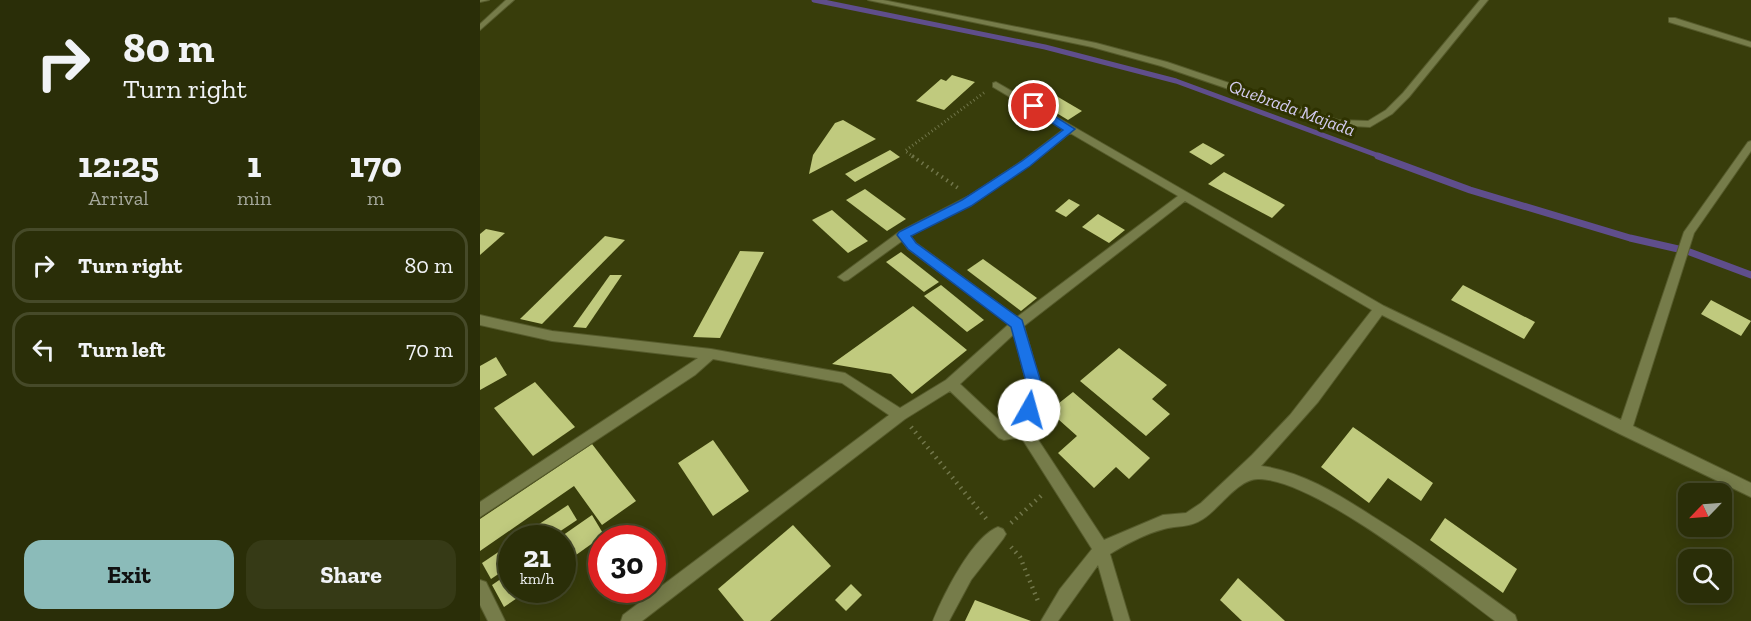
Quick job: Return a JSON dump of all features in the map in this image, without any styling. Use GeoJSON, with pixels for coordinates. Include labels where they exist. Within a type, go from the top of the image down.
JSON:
{"type":"FeatureCollection","features":[{"type":"Feature","properties":{"kind":"street"},"geometry":{"type":"LineString","coordinates":[[480,28],[510,0]]}},
{"type":"Feature","properties":{"kind":"street"},"geometry":{"type":"LineString","coordinates":[[872,0],[1093,45],[1164,64],[1337,123],[1370,124],[1389,112],[1406,95],[1484,0]]}},
{"type":"Feature","properties":{"kind":"street"},"geometry":{"type":"LineString","coordinates":[[1672,20],[1751,45]]}},
{"type":"Feature","properties":{"kind":"street"},"geometry":{"type":"LineString","coordinates":[[996,85],[1380,309],[1751,490]]}},
{"type":"Feature","properties":{"kind":"street"},"geometry":{"type":"LineString","coordinates":[[844,278],[903,235],[974,198],[1026,164],[1070,129]]}},
{"type":"Feature","properties":{"kind":"street"},"geometry":{"type":"LineString","coordinates":[[1625,430],[1689,232],[1751,144]]}},
{"type":"Feature","properties":{"kind":"street"},"geometry":{"type":"LineString","coordinates":[[629,621],[900,415],[951,384],[1017,324],[1186,195]]}},
{"type":"Feature","properties":{"kind":"street"},"geometry":{"type":"LineString","coordinates":[[903,235],[912,246],[1017,324],[1035,389],[1024,430],[1101,550],[1122,621]]}},
{"type":"Feature","properties":{"kind":"street"},"geometry":{"type":"LineString","coordinates":[[1050,621],[1058,605],[1101,550],[1165,521],[1189,519],[1266,453],[1298,419],[1380,309]]}},
{"type":"Feature","properties":{"kind":"street"},"geometry":{"type":"LineString","coordinates":[[480,320],[552,336],[711,354],[845,378],[900,415]]}},
{"type":"Feature","properties":{"kind":"street"},"geometry":{"type":"LineString","coordinates":[[480,510],[711,354]]}},
{"type":"Feature","properties":{"kind":"street"},"geometry":{"type":"LineString","coordinates":[[951,384],[1004,435],[1024,430]]}},
{"type":"Feature","properties":{"kind":"street"},"geometry":{"type":"LineString","coordinates":[[1237,479],[1258,472],[1279,474],[1292,479],[1382,531],[1509,621]]}},
{"type":"Feature","properties":{"kind":"street"},"geometry":{"type":"LineString","coordinates":[[941,621],[964,573],[998,534]]}},
{"type":"Feature","properties":{"kind":"street"},"geometry":{"type":"LineString","coordinates":[[480,588],[497,621]]}},
{"type":"Feature","properties":{"kind":"path"},"geometry":{"type":"LineString","coordinates":[[974,198],[905,151],[996,85]]}},
{"type":"Feature","properties":{"kind":"path"},"geometry":{"type":"LineString","coordinates":[[900,415],[944,465],[998,534],[1020,557],[1042,612],[1050,621]]}},
{"type":"Feature","properties":{"kind":"path"},"geometry":{"type":"LineString","coordinates":[[998,534],[1047,490],[1043,459]]}},
{"type":"Feature","properties":{"kind":"building"},"geometry":{"type":"Polygon","coordinates":[[[952,75],[975,82],[944,110],[916,101],[941,79],[946,81],[952,75]]]}},
{"type":"Feature","properties":{"kind":"building"},"geometry":{"type":"Polygon","coordinates":[[[1041,87],[1082,111],[1068,120],[1027,95],[1041,87]]]}},
{"type":"Feature","properties":{"kind":"building"},"geometry":{"type":"Polygon","coordinates":[[[843,120],[876,139],[809,174],[813,155],[835,123],[843,120]]]}},
{"type":"Feature","properties":{"kind":"building"},"geometry":{"type":"Polygon","coordinates":[[[1203,143],[1225,155],[1211,165],[1189,152],[1203,143]]]}},
{"type":"Feature","properties":{"kind":"building"},"geometry":{"type":"Polygon","coordinates":[[[890,150],[900,157],[855,182],[845,174],[890,150]]]}},
{"type":"Feature","properties":{"kind":"building"},"geometry":{"type":"Polygon","coordinates":[[[1224,172],[1285,205],[1272,218],[1208,184],[1224,172]]]}},
{"type":"Feature","properties":{"kind":"building"},"geometry":{"type":"Polygon","coordinates":[[[865,189],[906,219],[887,231],[846,200],[865,189]]]}},
{"type":"Feature","properties":{"kind":"building"},"geometry":{"type":"Polygon","coordinates":[[[1069,199],[1080,205],[1066,217],[1055,211],[1069,199]]]}},
{"type":"Feature","properties":{"kind":"building"},"geometry":{"type":"Polygon","coordinates":[[[832,210],[868,241],[848,253],[812,220],[832,210]]]}},
{"type":"Feature","properties":{"kind":"building"},"geometry":{"type":"Polygon","coordinates":[[[1098,214],[1125,230],[1109,243],[1082,227],[1098,214]]]}},
{"type":"Feature","properties":{"kind":"building"},"geometry":{"type":"Polygon","coordinates":[[[486,229],[505,233],[480,255],[480,234],[486,229]]]}},
{"type":"Feature","properties":{"kind":"building"},"geometry":{"type":"Polygon","coordinates":[[[605,236],[625,240],[542,324],[520,319],[605,236]]]}},
{"type":"Feature","properties":{"kind":"building"},"geometry":{"type":"Polygon","coordinates":[[[740,251],[764,252],[720,338],[693,337],[740,251]]]}},
{"type":"Feature","properties":{"kind":"building"},"geometry":{"type":"Polygon","coordinates":[[[901,252],[939,282],[924,292],[886,262],[901,252]]]}},
{"type":"Feature","properties":{"kind":"building"},"geometry":{"type":"Polygon","coordinates":[[[983,259],[1037,298],[1021,311],[967,270],[983,259]]]}},
{"type":"Feature","properties":{"kind":"building"},"geometry":{"type":"Polygon","coordinates":[[[610,275],[622,275],[586,328],[573,327],[610,275]]]}},
{"type":"Feature","properties":{"kind":"building"},"geometry":{"type":"Polygon","coordinates":[[[941,285],[984,320],[967,332],[924,296],[941,285]]]}},
{"type":"Feature","properties":{"kind":"building"},"geometry":{"type":"Polygon","coordinates":[[[1463,285],[1535,322],[1524,339],[1451,300],[1463,285]]]}},
{"type":"Feature","properties":{"kind":"building"},"geometry":{"type":"Polygon","coordinates":[[[1711,300],[1751,321],[1741,336],[1701,314],[1711,300]]]}},
{"type":"Feature","properties":{"kind":"building"},"geometry":{"type":"Polygon","coordinates":[[[913,306],[967,350],[912,394],[891,374],[832,364],[913,306]]]}},
{"type":"Feature","properties":{"kind":"building"},"geometry":{"type":"Polygon","coordinates":[[[1119,348],[1167,385],[1152,399],[1170,414],[1146,436],[1080,381],[1119,348]]]}},
{"type":"Feature","properties":{"kind":"building"},"geometry":{"type":"Polygon","coordinates":[[[496,357],[507,375],[480,390],[480,366],[496,357]]]}},
{"type":"Feature","properties":{"kind":"building"},"geometry":{"type":"Polygon","coordinates":[[[535,382],[575,427],[533,456],[494,408],[535,382]]]}},
{"type":"Feature","properties":{"kind":"building"},"geometry":{"type":"Polygon","coordinates":[[[1073,392],[1150,458],[1129,479],[1116,467],[1094,488],[1058,453],[1077,436],[1049,411],[1073,392]]]}},
{"type":"Feature","properties":{"kind":"building"},"geometry":{"type":"Polygon","coordinates":[[[1353,427],[1433,483],[1421,501],[1388,478],[1369,503],[1321,467],[1353,427]]]}},
{"type":"Feature","properties":{"kind":"building"},"geometry":{"type":"Polygon","coordinates":[[[713,440],[749,491],[713,516],[678,463],[713,440]]]}},
{"type":"Feature","properties":{"kind":"building"},"geometry":{"type":"Polygon","coordinates":[[[592,444],[636,501],[602,525],[574,486],[518,525],[498,525],[498,539],[480,551],[480,519],[592,444]]]}},
{"type":"Feature","properties":{"kind":"building"},"geometry":{"type":"Polygon","coordinates":[[[568,505],[577,520],[570,525],[538,525],[568,505]]]}},
{"type":"Feature","properties":{"kind":"building"},"geometry":{"type":"Polygon","coordinates":[[[592,515],[598,525],[588,525],[588,546],[576,555],[576,526],[592,515]]]}},
{"type":"Feature","properties":{"kind":"building"},"geometry":{"type":"Polygon","coordinates":[[[1445,518],[1517,569],[1503,593],[1430,540],[1445,518]]]}},
{"type":"Feature","properties":{"kind":"building"},"geometry":{"type":"Polygon","coordinates":[[[793,525],[831,566],[770,621],[744,621],[718,589],[793,525]]]}},
{"type":"Feature","properties":{"kind":"building"},"geometry":{"type":"Polygon","coordinates":[[[498,552],[498,574],[491,579],[482,563],[498,552]]]}},
{"type":"Feature","properties":{"kind":"building"},"geometry":{"type":"Polygon","coordinates":[[[1238,578],[1285,621],[1242,621],[1220,600],[1238,578]]]}},
{"type":"Feature","properties":{"kind":"building"},"geometry":{"type":"Polygon","coordinates":[[[498,581],[498,596],[492,585],[498,581]]]}},
{"type":"Feature","properties":{"kind":"building"},"geometry":{"type":"Polygon","coordinates":[[[851,584],[862,595],[846,611],[835,600],[851,584]]]}},
{"type":"Feature","properties":{"kind":"building"},"geometry":{"type":"Polygon","coordinates":[[[975,600],[1031,621],[965,621],[975,600]]]}},
{"type":"Feature","properties":{"kind":"waterway","name":"Quebrada Majada"},"geometry":{"type":"LineString","coordinates":[[814,0],[1045,47],[1176,81],[1382,157]]}},
{"type":"Feature","properties":{"kind":"waterway","name":"Quebrada Majada"},"geometry":{"type":"LineString","coordinates":[[1378,156],[1470,190],[1630,238],[1687,251],[1751,275]]}},
{"type":"Feature","properties":{"kind":"route"},"geometry":{"type":"LineString","coordinates":[[1029,410],[1035,389],[1017,324],[912,246],[903,235],[966,203],[1026,164],[1070,129],[1034,106]]}}]}
